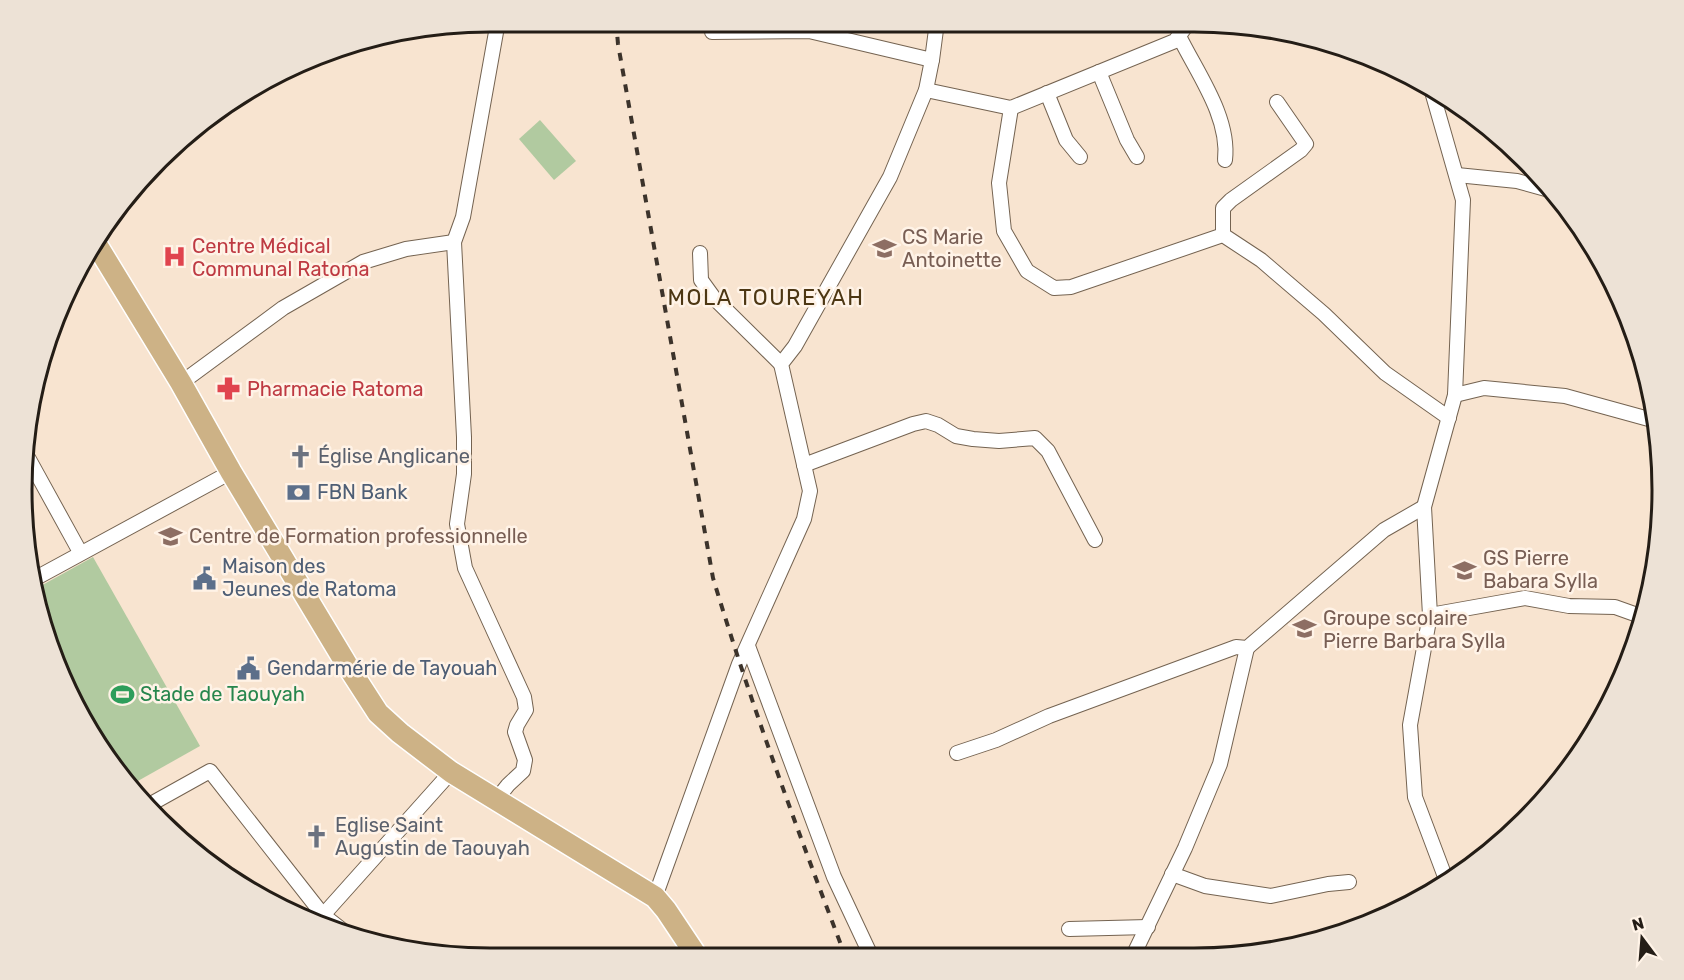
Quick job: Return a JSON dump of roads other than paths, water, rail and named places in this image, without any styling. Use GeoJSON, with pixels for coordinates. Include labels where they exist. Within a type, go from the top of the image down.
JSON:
{"type":"FeatureCollection","features":[{"type":"Feature","properties":{"kind":"main road"},"geometry":{"type":"LineString","coordinates":[[100,250],[181,383],[231,472],[378,713],[451,772],[655,897],[691,948]]}},
{"type":"Feature","properties":{"kind":"street"},"geometry":{"type":"LineString","coordinates":[[496,32],[463,217],[454,242],[464,437],[464,474],[457,524],[465,568],[524,697],[526,710],[515,732],[525,760],[523,771],[508,784],[496,800]]}},
{"type":"Feature","properties":{"kind":"street"},"geometry":{"type":"LineString","coordinates":[[813,32],[932,60]]}},
{"type":"Feature","properties":{"kind":"street"},"geometry":{"type":"LineString","coordinates":[[782,364],[795,346],[890,177],[926,90],[936,32]]}},
{"type":"Feature","properties":{"kind":"street"},"geometry":{"type":"LineString","coordinates":[[926,90],[1011,108],[1175,41],[1182,32]]}},
{"type":"Feature","properties":{"kind":"street"},"geometry":{"type":"LineString","coordinates":[[1179,36],[1193,64],[1207,84],[1227,144],[1225,160]]}},
{"type":"Feature","properties":{"kind":"street"},"geometry":{"type":"LineString","coordinates":[[1099,72],[1127,140],[1137,157]]}},
{"type":"Feature","properties":{"kind":"street"},"geometry":{"type":"LineString","coordinates":[[1047,93],[1066,140],[1080,157]]}},
{"type":"Feature","properties":{"kind":"street"},"geometry":{"type":"LineString","coordinates":[[1435,100],[1463,200],[1455,395],[1424,507],[1430,615],[1410,725],[1415,797],[1444,874]]}},
{"type":"Feature","properties":{"kind":"street"},"geometry":{"type":"LineString","coordinates":[[1223,235],[1223,208],[1306,144],[1276,102]]}},
{"type":"Feature","properties":{"kind":"street"},"geometry":{"type":"LineString","coordinates":[[1011,108],[999,183],[1004,231],[1028,271],[1054,288],[1071,287],[1223,235]]}},
{"type":"Feature","properties":{"kind":"street"},"geometry":{"type":"LineString","coordinates":[[1457,174],[1517,181],[1538,187]]}},
{"type":"Feature","properties":{"kind":"street"},"geometry":{"type":"LineString","coordinates":[[1223,235],[1261,260],[1324,314],[1385,373],[1449,418]]}},
{"type":"Feature","properties":{"kind":"street"},"geometry":{"type":"LineString","coordinates":[[181,383],[283,308],[363,262],[406,249],[454,242]]}},
{"type":"Feature","properties":{"kind":"street"},"geometry":{"type":"LineString","coordinates":[[655,897],[735,676],[804,519],[810,491],[782,364],[714,298],[701,280],[700,253]]}},
{"type":"Feature","properties":{"kind":"street"},"geometry":{"type":"LineString","coordinates":[[1455,395],[1484,388],[1565,396],[1647,419]]}},
{"type":"Feature","properties":{"kind":"street"},"geometry":{"type":"LineString","coordinates":[[804,465],[926,421],[956,436],[973,439],[999,441],[1035,438],[1048,451],[1095,540]]}},
{"type":"Feature","properties":{"kind":"street"},"geometry":{"type":"LineString","coordinates":[[32,465],[80,552]]}},
{"type":"Feature","properties":{"kind":"street"},"geometry":{"type":"LineString","coordinates":[[39,576],[231,472]]}},
{"type":"Feature","properties":{"kind":"street"},"geometry":{"type":"LineString","coordinates":[[1137,948],[1185,849],[1220,764],[1247,648],[1384,530],[1424,507]]}},
{"type":"Feature","properties":{"kind":"street"},"geometry":{"type":"LineString","coordinates":[[1430,615],[1525,598],[1569,606],[1615,607],[1635,614]]}},
{"type":"Feature","properties":{"kind":"street"},"geometry":{"type":"LineString","coordinates":[[748,646],[834,877],[867,948]]}},
{"type":"Feature","properties":{"kind":"street"},"geometry":{"type":"LineString","coordinates":[[957,753],[996,740],[1049,716],[1236,647],[1247,648]]}},
{"type":"Feature","properties":{"kind":"street"},"geometry":{"type":"LineString","coordinates":[[154,802],[210,771],[317,915]]}},
{"type":"Feature","properties":{"kind":"street"},"geometry":{"type":"LineString","coordinates":[[322,917],[451,772]]}},
{"type":"Feature","properties":{"kind":"street"},"geometry":{"type":"LineString","coordinates":[[1172,874],[1205,886],[1271,896],[1349,882]]}},
{"type":"Feature","properties":{"kind":"street"},"geometry":{"type":"LineString","coordinates":[[1069,929],[1148,927]]}},
{"type":"Feature","properties":{"kind":"railway"},"geometry":{"type":"LineString","coordinates":[[617,32],[713,578],[776,769],[842,948]]}},
{"type":"Feature","properties":{"kind":"place","name":"CS Marie Antoinette"},"geometry":{"type":"Point","coordinates":[884,248]}},
{"type":"Feature","properties":{"kind":"place","name":"Centre Médical Communal Ratoma"},"geometry":{"type":"Point","coordinates":[174,257]}},
{"type":"Feature","properties":{"kind":"place","name":"Pharmacie Ratoma"},"geometry":{"type":"Point","coordinates":[229,389]}},
{"type":"Feature","properties":{"kind":"place","name":"Église Anglicane"},"geometry":{"type":"Point","coordinates":[300,456]}},
{"type":"Feature","properties":{"kind":"place","name":"FBN Bank"},"geometry":{"type":"Point","coordinates":[299,492]}},
{"type":"Feature","properties":{"kind":"place","name":"Centre de Formation professionnelle"},"geometry":{"type":"Point","coordinates":[171,536]}},
{"type":"Feature","properties":{"kind":"place","name":"GS Pierre Babara Sylla"},"geometry":{"type":"Point","coordinates":[1465,570]}},
{"type":"Feature","properties":{"kind":"place","name":"Maison des Jeunes de Ratoma"},"geometry":{"type":"Point","coordinates":[204,578]}},
{"type":"Feature","properties":{"kind":"place","name":"Groupe scolaire Pierre Barbara Sylla"},"geometry":{"type":"Point","coordinates":[1305,629]}},
{"type":"Feature","properties":{"kind":"place","name":"Gendarmérie de Tayouah"},"geometry":{"type":"Point","coordinates":[249,668]}},
{"type":"Feature","properties":{"kind":"place","name":"Stade de Taouyah"},"geometry":{"type":"Point","coordinates":[122,694]}},
{"type":"Feature","properties":{"kind":"place","name":"Eglise Saint Augustin de Taouyah"},"geometry":{"type":"Point","coordinates":[317,836]}},
{"type":"Feature","properties":{"kind":"district","name":"MOLA TOUREYAH"},"geometry":{"type":"Point","coordinates":[766,297]}}]}
